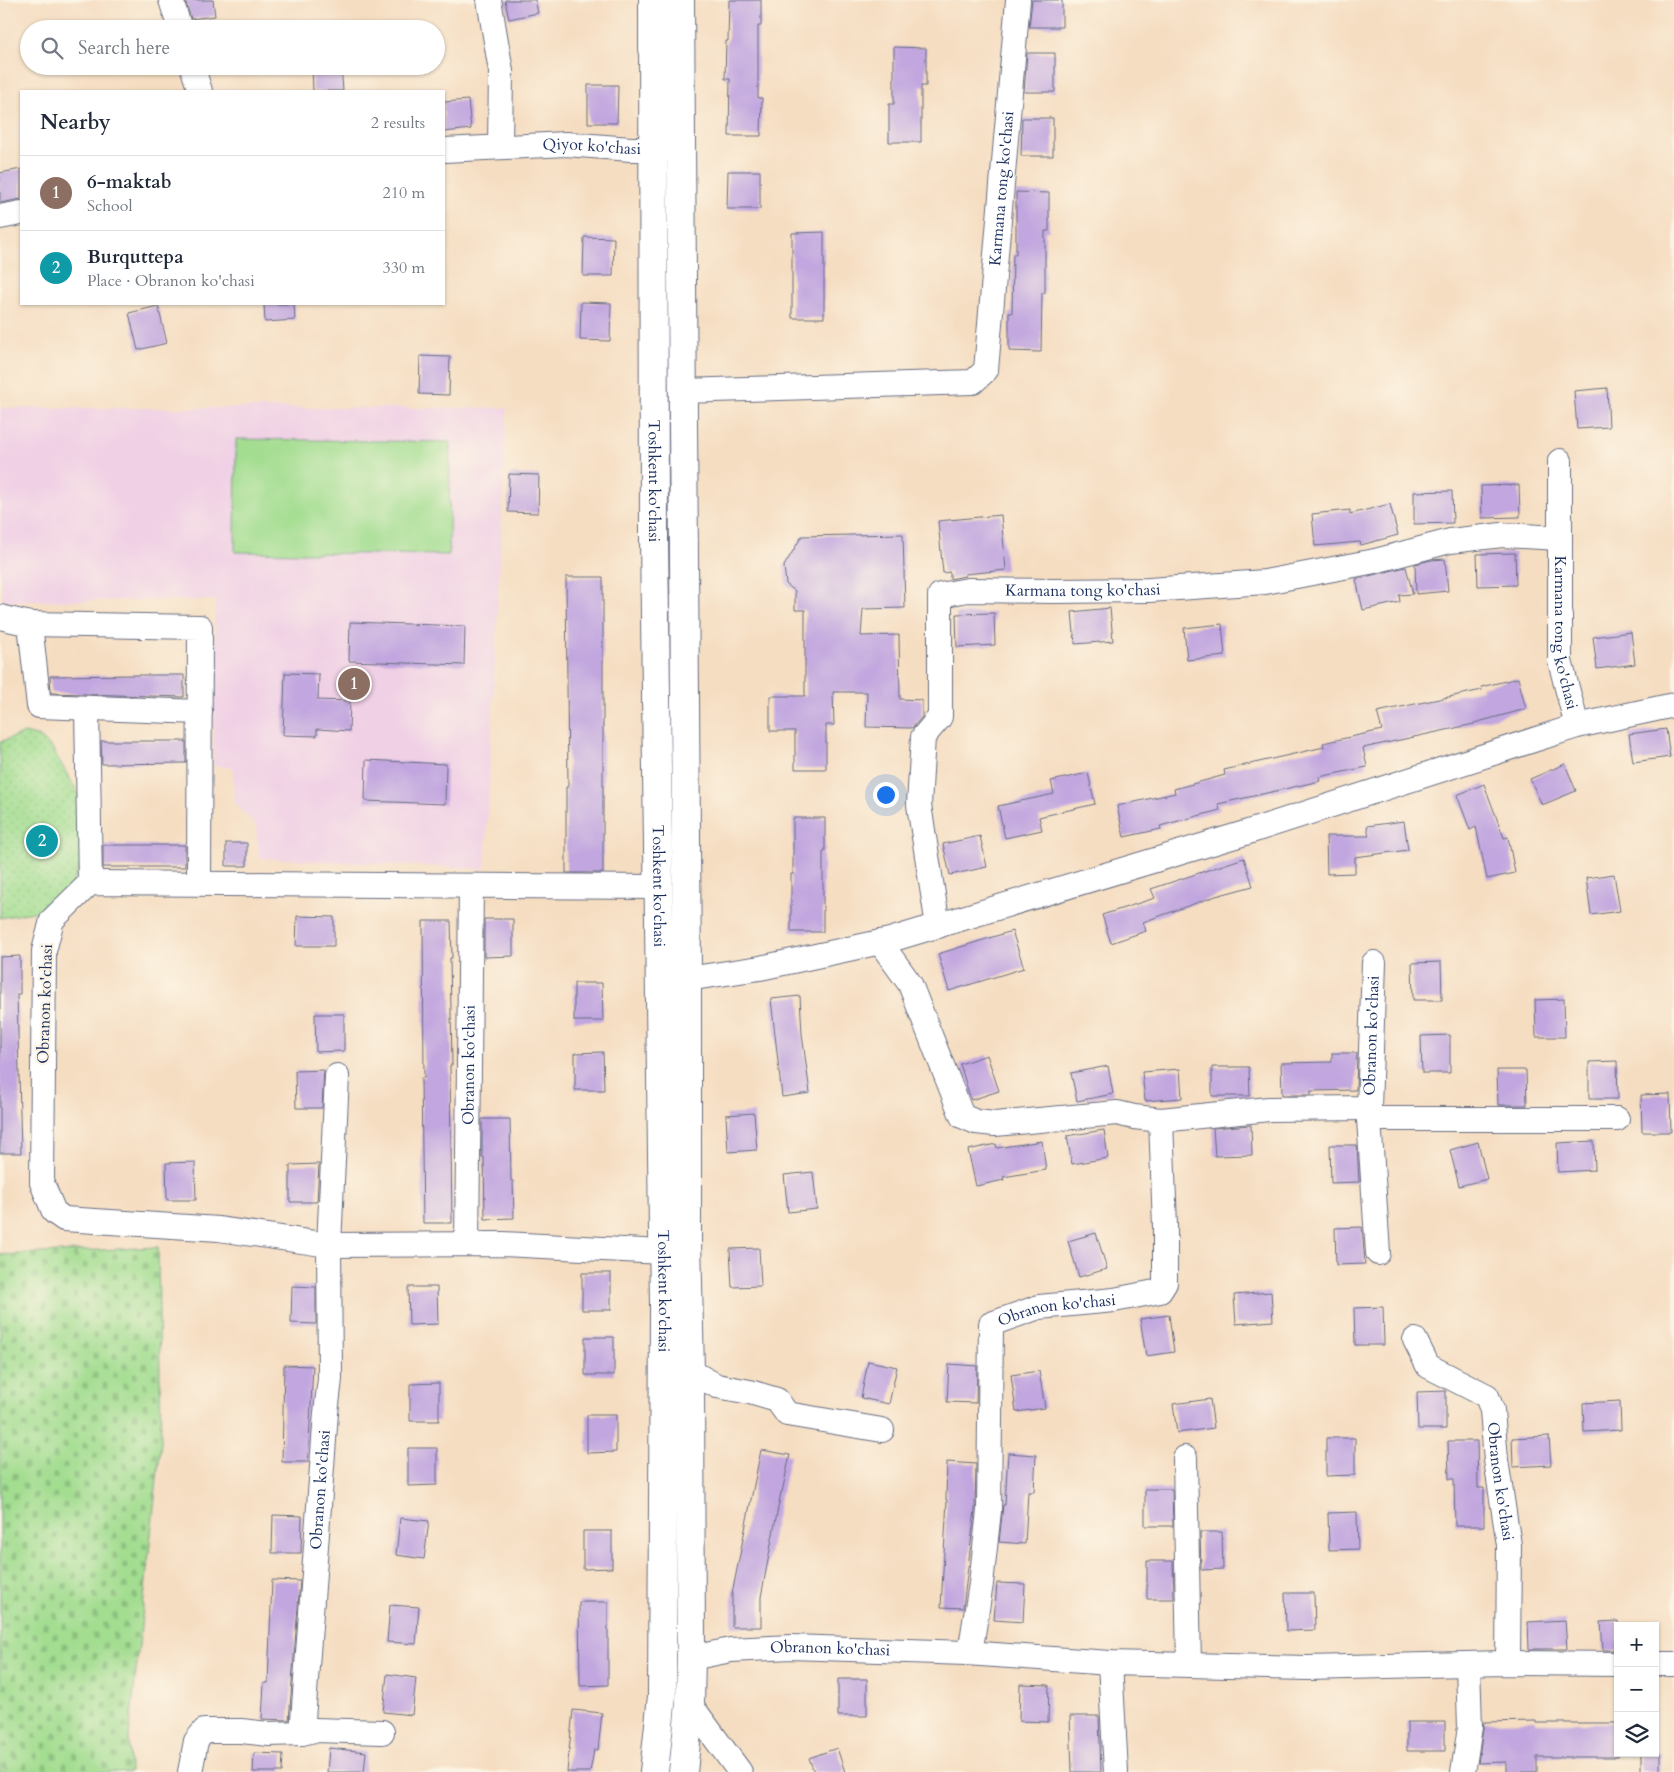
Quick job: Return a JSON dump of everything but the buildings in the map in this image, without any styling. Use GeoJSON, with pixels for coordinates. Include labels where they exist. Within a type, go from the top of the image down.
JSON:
{"type":"FeatureCollection","features":[{"type":"Feature","properties":{"kind":"highway","name":"Toshkent ko'chasi"},"geometry":{"type":"LineString","coordinates":[[653,0],[654,529],[663,1252],[662,1696],[654,1772]]}},
{"type":"Feature","properties":{"kind":"highway","name":"Toshkent ko'chasi"},"geometry":{"type":"LineString","coordinates":[[680,0],[687,1239],[692,1658],[690,1704],[683,1772]]}},
{"type":"Feature","properties":{"kind":"street"},"geometry":{"type":"LineString","coordinates":[[171,0],[177,20]]}},
{"type":"Feature","properties":{"kind":"street"},"geometry":{"type":"LineString","coordinates":[[489,0],[501,71],[500,147]]}},
{"type":"Feature","properties":{"kind":"street","name":"Karmana tong ko'chasi"},"geometry":{"type":"LineString","coordinates":[[683,391],[973,382],[986,370],[1018,0]]}},
{"type":"Feature","properties":{"kind":"street"},"geometry":{"type":"LineString","coordinates":[[195,75],[200,90]]}},
{"type":"Feature","properties":{"kind":"street","name":"Qiyot ko'chasi"},"geometry":{"type":"LineString","coordinates":[[445,150],[566,144],[631,149],[681,149]]}},
{"type":"Feature","properties":{"kind":"street"},"geometry":{"type":"LineString","coordinates":[[0,217],[20,213]]}},
{"type":"Feature","properties":{"kind":"street","name":"Karmana tong ko'chasi"},"geometry":{"type":"LineString","coordinates":[[1560,461],[1560,661],[1577,726]]}},
{"type":"Feature","properties":{"kind":"street","name":"Karmana tong ko'chasi"},"geometry":{"type":"LineString","coordinates":[[938,926],[918,805],[923,737],[940,717],[940,595],[968,590],[1149,590],[1265,582],[1375,561],[1450,541],[1502,535],[1560,538]]}},
{"type":"Feature","properties":{"kind":"street"},"geometry":{"type":"LineString","coordinates":[[0,617],[30,624],[200,627],[198,883]]}},
{"type":"Feature","properties":{"kind":"street"},"geometry":{"type":"LineString","coordinates":[[30,624],[39,706],[200,712]]}},
{"type":"Feature","properties":{"kind":"street"},"geometry":{"type":"LineString","coordinates":[[687,978],[760,968],[880,942],[938,926],[1245,833],[1577,726],[1674,705]]}},
{"type":"Feature","properties":{"kind":"street"},"geometry":{"type":"LineString","coordinates":[[87,708],[90,883],[659,887]]}},
{"type":"Feature","properties":{"kind":"street","name":"Obranon ko'chasi"},"geometry":{"type":"LineString","coordinates":[[90,883],[52,920],[44,951],[42,1183],[54,1212],[64,1219],[219,1229],[329,1245],[503,1244],[663,1252]]}},
{"type":"Feature","properties":{"kind":"street","name":"Obranon ko'chasi"},"geometry":{"type":"LineString","coordinates":[[467,1244],[471,886]]}},
{"type":"Feature","properties":{"kind":"street","name":"Obranon ko'chasi"},"geometry":{"type":"LineString","coordinates":[[880,942],[910,984],[962,1116],[976,1122],[995,1124],[1117,1113],[1161,1120],[1269,1108],[1369,1114],[1617,1119]]}},
{"type":"Feature","properties":{"kind":"street","name":"Obranon ko'chasi"},"geometry":{"type":"LineString","coordinates":[[1374,963],[1369,1114],[1378,1253]]}},
{"type":"Feature","properties":{"kind":"street","name":"Obranon ko'chasi"},"geometry":{"type":"LineString","coordinates":[[302,1733],[330,1379],[329,1245],[338,1076]]}},
{"type":"Feature","properties":{"kind":"street","name":"Obranon ko'chasi"},"geometry":{"type":"LineString","coordinates":[[970,1653],[981,1584],[989,1511],[991,1324],[1039,1307],[1114,1300],[1160,1291],[1165,1283],[1161,1120]]}},
{"type":"Feature","properties":{"kind":"street","name":"Obranon ko'chasi"},"geometry":{"type":"LineString","coordinates":[[1415,1340],[1428,1366],[1487,1396],[1492,1410],[1496,1460],[1509,1545],[1508,1663]]}},
{"type":"Feature","properties":{"kind":"street"},"geometry":{"type":"LineString","coordinates":[[690,1371],[717,1386],[778,1400],[787,1414],[882,1430]]}},
{"type":"Feature","properties":{"kind":"street"},"geometry":{"type":"LineString","coordinates":[[1185,1458],[1189,1665]]}},
{"type":"Feature","properties":{"kind":"street","name":"Obranon ko'chasi"},"geometry":{"type":"LineString","coordinates":[[692,1658],[731,1650],[791,1647],[970,1653],[1110,1663],[1308,1668],[1508,1663],[1614,1664]]}},
{"type":"Feature","properties":{"kind":"street"},"geometry":{"type":"LineString","coordinates":[[1110,1663],[1116,1772]]}},
{"type":"Feature","properties":{"kind":"street"},"geometry":{"type":"LineString","coordinates":[[1463,1772],[1470,1726],[1468,1664]]}},
{"type":"Feature","properties":{"kind":"street"},"geometry":{"type":"LineString","coordinates":[[1659,1664],[1674,1664]]}},
{"type":"Feature","properties":{"kind":"street"},"geometry":{"type":"LineString","coordinates":[[690,1704],[740,1772]]}},
{"type":"Feature","properties":{"kind":"street"},"geometry":{"type":"LineString","coordinates":[[190,1772],[196,1741],[204,1731],[241,1731],[269,1734],[302,1733],[314,1730],[382,1732]]}},
{"type":"Feature","properties":{"kind":"shaded area"},"geometry":{"type":"Polygon","coordinates":[[[0,408],[507,408],[485,869],[259,858],[256,826],[234,802],[233,767],[213,766],[215,600],[3,601],[0,573],[0,408]]]}},
{"type":"Feature","properties":{"kind":"green space"},"geometry":{"type":"Polygon","coordinates":[[[236,439],[450,442],[449,555],[235,552],[236,439]]]}},
{"type":"Feature","properties":{"kind":"green space"},"geometry":{"type":"Polygon","coordinates":[[[25,733],[40,737],[52,748],[78,793],[83,857],[71,888],[50,909],[0,918],[0,742],[25,733]]]}},
{"type":"Feature","properties":{"kind":"green space"},"geometry":{"type":"Polygon","coordinates":[[[158,1247],[161,1442],[129,1736],[130,1772],[0,1772],[0,1255],[158,1247]]]}},
{"type":"Feature","properties":{"kind":"place","name":"6-maktab"},"geometry":{"type":"Point","coordinates":[354,684]}},
{"type":"Feature","properties":{"kind":"place","name":"Burquttepa"},"geometry":{"type":"Point","coordinates":[42,841]}}]}
